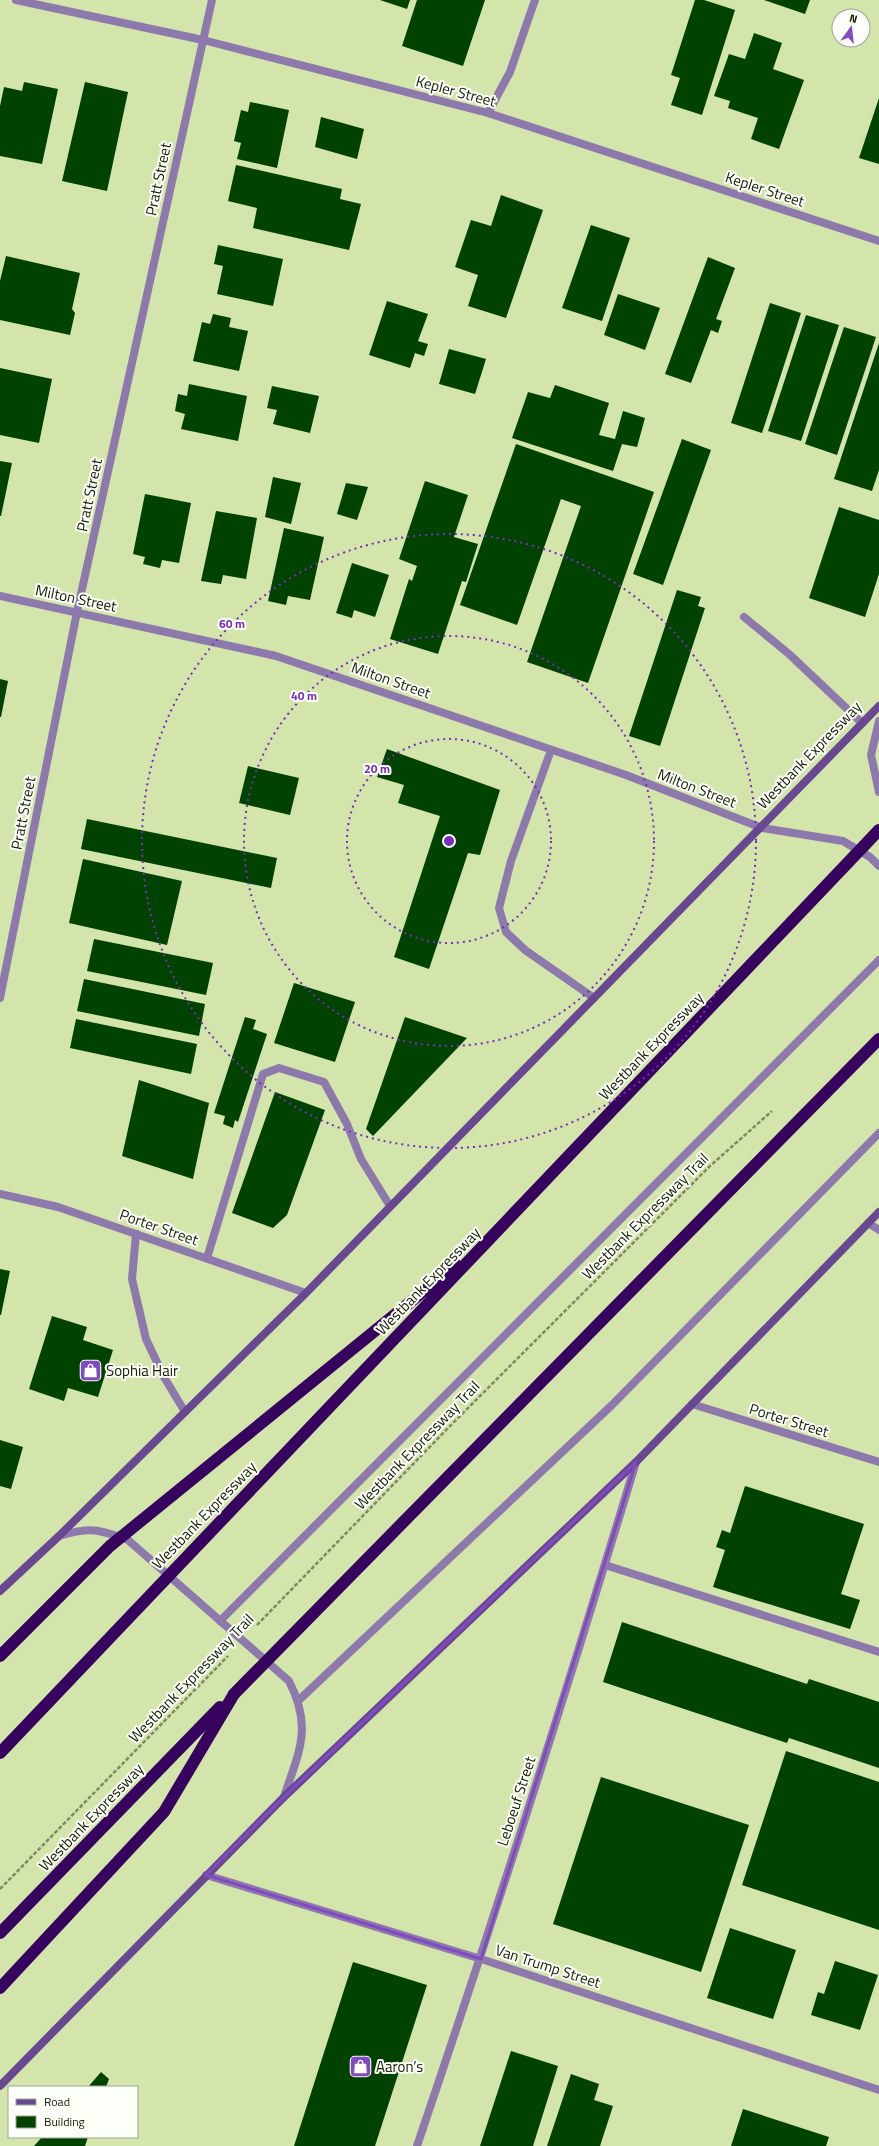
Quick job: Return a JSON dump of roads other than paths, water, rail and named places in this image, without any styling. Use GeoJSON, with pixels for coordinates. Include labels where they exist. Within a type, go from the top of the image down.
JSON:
{"type":"FeatureCollection","features":[{"type":"Feature","properties":{"kind":"highway","name":"Westbank Expressway"},"geometry":{"type":"LineString","coordinates":[[0,1753],[879,830]]}},
{"type":"Feature","properties":{"kind":"highway","name":"Westbank Expressway"},"geometry":{"type":"LineString","coordinates":[[0,1933],[879,1039]]}},
{"type":"Feature","properties":{"kind":"highway"},"geometry":{"type":"LineString","coordinates":[[0,1656],[110,1546],[496,1233]]}},
{"type":"Feature","properties":{"kind":"highway"},"geometry":{"type":"LineString","coordinates":[[0,1988],[164,1812],[234,1694]]}},
{"type":"Feature","properties":{"kind":"main road","name":"Westbank Expressway"},"geometry":{"type":"LineString","coordinates":[[0,1591],[59,1536],[306,1293],[762,828],[879,706]]}},
{"type":"Feature","properties":{"kind":"main road"},"geometry":{"type":"LineString","coordinates":[[0,2086],[284,1797],[636,1462],[879,1212]]}},
{"type":"Feature","properties":{"kind":"street","name":"Kepler Street"},"geometry":{"type":"LineString","coordinates":[[16,0],[203,40],[488,113],[879,241]]}},
{"type":"Feature","properties":{"kind":"street","name":"Pratt Street"},"geometry":{"type":"LineString","coordinates":[[0,998],[77,612],[212,0]]}},
{"type":"Feature","properties":{"kind":"street"},"geometry":{"type":"LineString","coordinates":[[488,113],[510,72],[535,0]]}},
{"type":"Feature","properties":{"kind":"street","name":"Milton Street"},"geometry":{"type":"LineString","coordinates":[[0,596],[276,656],[626,775],[762,828],[843,841],[870,856],[879,866]]}},
{"type":"Feature","properties":{"kind":"street"},"geometry":{"type":"LineString","coordinates":[[744,617],[789,654],[862,723]]}},
{"type":"Feature","properties":{"kind":"street"},"geometry":{"type":"LineString","coordinates":[[879,721],[871,755],[879,792]]}},
{"type":"Feature","properties":{"kind":"street"},"geometry":{"type":"LineString","coordinates":[[551,750],[512,861],[499,908],[506,932],[511,937],[525,950],[594,998]]}},
{"type":"Feature","properties":{"kind":"street"},"geometry":{"type":"LineString","coordinates":[[220,1621],[879,960]]}},
{"type":"Feature","properties":{"kind":"street"},"geometry":{"type":"LineString","coordinates":[[207,1258],[263,1074],[279,1068],[324,1082],[347,1124],[361,1159],[390,1206]]}},
{"type":"Feature","properties":{"kind":"street"},"geometry":{"type":"LineString","coordinates":[[299,1700],[612,1405],[879,1133]]}},
{"type":"Feature","properties":{"kind":"street","name":"Porter Street"},"geometry":{"type":"LineString","coordinates":[[0,1194],[58,1207],[306,1293]]}},
{"type":"Feature","properties":{"kind":"street"},"geometry":{"type":"LineString","coordinates":[[868,1223],[879,1230]]}},
{"type":"Feature","properties":{"kind":"street"},"geometry":{"type":"LineString","coordinates":[[136,1234],[132,1279],[146,1339],[164,1377],[185,1412]]}},
{"type":"Feature","properties":{"kind":"street","name":"Porter Street"},"geometry":{"type":"LineString","coordinates":[[692,1404],[879,1462]]}},
{"type":"Feature","properties":{"kind":"street","name":"Leboeuf Street"},"geometry":{"type":"LineString","coordinates":[[417,2146],[481,1959],[636,1462]]}},
{"type":"Feature","properties":{"kind":"street"},"geometry":{"type":"LineString","coordinates":[[59,1536],[80,1530],[102,1530],[128,1540],[289,1681],[299,1700],[303,1720],[301,1744],[284,1797]]}},
{"type":"Feature","properties":{"kind":"street"},"geometry":{"type":"LineString","coordinates":[[605,1565],[879,1652]]}},
{"type":"Feature","properties":{"kind":"street","name":"Van Trump Street"},"geometry":{"type":"LineString","coordinates":[[206,1875],[481,1959],[879,2090]]}},
{"type":"Feature","properties":{"kind":"place","name":"Sophia Hair"},"geometry":{"type":"Point","coordinates":[90,1370]}},
{"type":"Feature","properties":{"kind":"place","name":"Aaron’s"},"geometry":{"type":"Point","coordinates":[360,2066]}}]}
